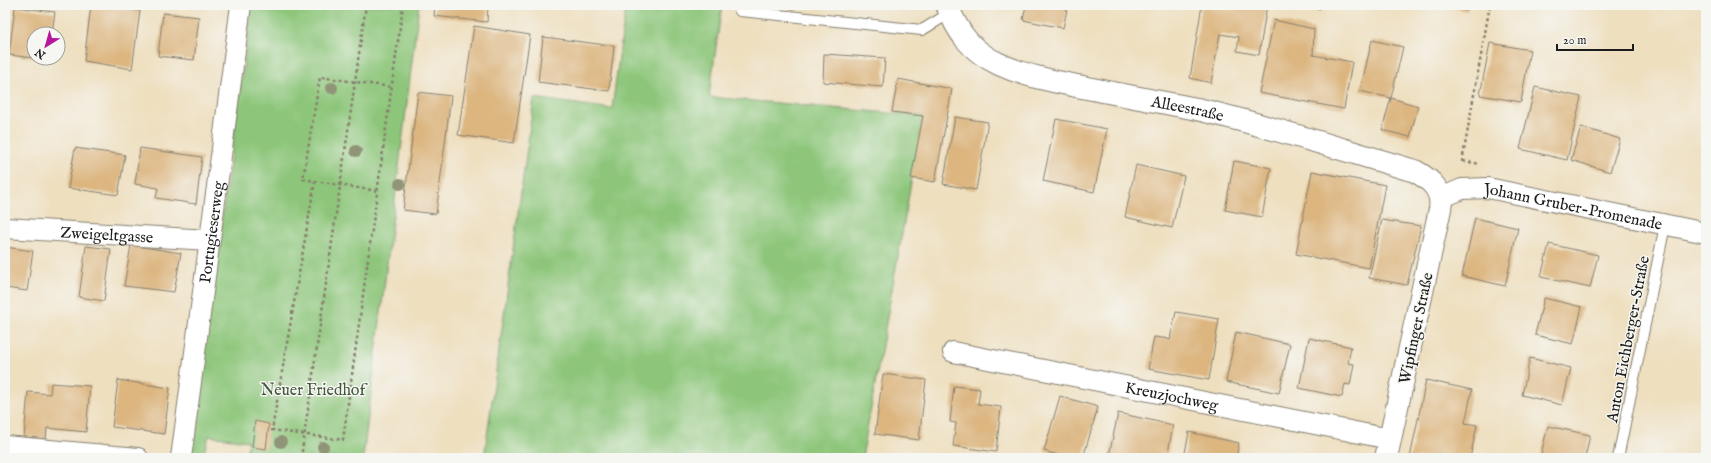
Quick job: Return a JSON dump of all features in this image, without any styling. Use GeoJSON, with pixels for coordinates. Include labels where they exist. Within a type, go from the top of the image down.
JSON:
{"type":"FeatureCollection","features":[{"type":"Feature","properties":{"kind":"street","name":"Portugieserweg"},"geometry":{"type":"LineString","coordinates":[[181,458],[241,5]]}},
{"type":"Feature","properties":{"kind":"street","name":"Alleestraße"},"geometry":{"type":"LineString","coordinates":[[948,9],[961,35],[978,51],[999,64],[1056,82],[1226,117],[1408,169],[1426,177],[1433,183],[1441,198]]}},
{"type":"Feature","properties":{"kind":"street","name":"Johann Gruber-Promenade"},"geometry":{"type":"LineString","coordinates":[[1441,198],[1462,189],[1488,188],[1706,233]]}},
{"type":"Feature","properties":{"kind":"street","name":"Wipfinger Straße"},"geometry":{"type":"LineString","coordinates":[[1388,448],[1438,223],[1441,198]]}},
{"type":"Feature","properties":{"kind":"street","name":"Zweigeltgasse"},"geometry":{"type":"LineString","coordinates":[[5,228],[209,240]]}},
{"type":"Feature","properties":{"kind":"street","name":"Kreuzjochweg"},"geometry":{"type":"LineString","coordinates":[[953,352],[1388,448]]}},
{"type":"Feature","properties":{"kind":"street"},"geometry":{"type":"LineString","coordinates":[[5,446],[138,458]]}},
{"type":"Feature","properties":{"kind":"lane"},"geometry":{"type":"LineString","coordinates":[[740,11],[922,30],[948,9]]}},
{"type":"Feature","properties":{"kind":"lane","name":"Anton Eichberger-Straße"},"geometry":{"type":"LineString","coordinates":[[1618,458],[1665,225]]}},
{"type":"Feature","properties":{"kind":"path"},"geometry":{"type":"LineString","coordinates":[[301,458],[366,5]]}},
{"type":"Feature","properties":{"kind":"path"},"geometry":{"type":"LineString","coordinates":[[315,181],[272,430],[343,440],[404,5]]}},
{"type":"Feature","properties":{"kind":"path"},"geometry":{"type":"LineString","coordinates":[[1462,168],[1490,5]]}},
{"type":"Feature","properties":{"kind":"path"},"geometry":{"type":"LineString","coordinates":[[377,191],[303,179],[320,77],[392,87]]}},
{"type":"Feature","properties":{"kind":"green space","name":"Neuer Friedhof"},"geometry":{"type":"Polygon","coordinates":[[[252,5],[419,5],[363,458],[246,458],[248,441],[209,436],[203,455],[189,453],[252,5]]]}},
{"type":"Feature","properties":{"kind":"green space"},"geometry":{"type":"Polygon","coordinates":[[[626,5],[722,5],[709,97],[923,116],[862,458],[484,458],[534,98],[612,109],[626,5]]]}},
{"type":"Feature","properties":{"kind":"building"},"geometry":{"type":"Polygon","coordinates":[[[91,5],[140,11],[132,69],[84,61],[91,5]]]}},
{"type":"Feature","properties":{"kind":"building"},"geometry":{"type":"Polygon","coordinates":[[[435,5],[488,5],[487,22],[434,16],[435,5]]]}},
{"type":"Feature","properties":{"kind":"building"},"geometry":{"type":"Polygon","coordinates":[[[1026,5],[1068,5],[1063,28],[1023,20],[1026,5]]]}},
{"type":"Feature","properties":{"kind":"building"},"geometry":{"type":"Polygon","coordinates":[[[1202,5],[1267,5],[1259,55],[1237,51],[1239,37],[1220,34],[1211,83],[1190,78],[1202,5]]]}},
{"type":"Feature","properties":{"kind":"building"},"geometry":{"type":"Polygon","coordinates":[[[1303,5],[1321,5],[1320,9],[1303,5]]]}},
{"type":"Feature","properties":{"kind":"building"},"geometry":{"type":"Polygon","coordinates":[[[1442,5],[1468,5],[1467,11],[1442,5]]]}},
{"type":"Feature","properties":{"kind":"building"},"geometry":{"type":"Polygon","coordinates":[[[15,7],[55,12],[53,26],[26,26],[26,57],[9,55],[15,7]]]}},
{"type":"Feature","properties":{"kind":"building"},"geometry":{"type":"Polygon","coordinates":[[[163,13],[199,17],[194,60],[158,56],[163,13]]]}},
{"type":"Feature","properties":{"kind":"building"},"geometry":{"type":"Polygon","coordinates":[[[1274,20],[1314,29],[1313,55],[1352,62],[1344,109],[1259,93],[1274,20]]]}},
{"type":"Feature","properties":{"kind":"building"},"geometry":{"type":"Polygon","coordinates":[[[474,26],[530,35],[514,143],[458,135],[474,26]]]}},
{"type":"Feature","properties":{"kind":"building"},"geometry":{"type":"Polygon","coordinates":[[[543,37],[614,46],[609,91],[538,82],[543,37]]]}},
{"type":"Feature","properties":{"kind":"building"},"geometry":{"type":"Polygon","coordinates":[[[1372,40],[1403,47],[1391,98],[1360,91],[1372,40]]]}},
{"type":"Feature","properties":{"kind":"building"},"geometry":{"type":"Polygon","coordinates":[[[1490,43],[1530,50],[1521,102],[1480,95],[1490,43]]]}},
{"type":"Feature","properties":{"kind":"building"},"geometry":{"type":"Polygon","coordinates":[[[824,54],[885,58],[883,87],[823,82],[824,54]]]}},
{"type":"Feature","properties":{"kind":"building"},"geometry":{"type":"Polygon","coordinates":[[[898,79],[952,89],[935,182],[911,178],[923,116],[892,112],[898,79]]]}},
{"type":"Feature","properties":{"kind":"building"},"geometry":{"type":"Polygon","coordinates":[[[1535,87],[1581,97],[1567,160],[1520,149],[1535,87]]]}},
{"type":"Feature","properties":{"kind":"building"},"geometry":{"type":"Polygon","coordinates":[[[418,92],[451,96],[436,214],[403,210],[418,92]]]}},
{"type":"Feature","properties":{"kind":"building"},"geometry":{"type":"Polygon","coordinates":[[[1391,98],[1418,106],[1410,137],[1382,130],[1391,98]]]}},
{"type":"Feature","properties":{"kind":"building"},"geometry":{"type":"Polygon","coordinates":[[[955,117],[988,122],[976,190],[943,184],[955,117]]]}},
{"type":"Feature","properties":{"kind":"building"},"geometry":{"type":"Polygon","coordinates":[[[1056,119],[1107,129],[1094,192],[1043,181],[1056,119]]]}},
{"type":"Feature","properties":{"kind":"building"},"geometry":{"type":"Polygon","coordinates":[[[1581,127],[1620,139],[1610,172],[1571,160],[1581,127]]]}},
{"type":"Feature","properties":{"kind":"building"},"geometry":{"type":"Polygon","coordinates":[[[75,148],[125,155],[118,195],[68,188],[75,148]]]}},
{"type":"Feature","properties":{"kind":"building"},"geometry":{"type":"Polygon","coordinates":[[[140,148],[202,157],[196,204],[156,198],[158,188],[135,184],[140,148]]]}},
{"type":"Feature","properties":{"kind":"building"},"geometry":{"type":"Polygon","coordinates":[[[1234,161],[1271,168],[1262,217],[1225,210],[1234,161]]]}},
{"type":"Feature","properties":{"kind":"building"},"geometry":{"type":"Polygon","coordinates":[[[1136,165],[1184,176],[1172,228],[1125,217],[1136,165]]]}},
{"type":"Feature","properties":{"kind":"building"},"geometry":{"type":"Polygon","coordinates":[[[1312,171],[1385,185],[1369,268],[1296,254],[1312,171]]]}},
{"type":"Feature","properties":{"kind":"building"},"geometry":{"type":"Polygon","coordinates":[[[1475,218],[1518,228],[1505,286],[1462,276],[1475,218]]]}},
{"type":"Feature","properties":{"kind":"building"},"geometry":{"type":"Polygon","coordinates":[[[1382,220],[1421,226],[1407,285],[1369,278],[1382,220]]]}},
{"type":"Feature","properties":{"kind":"building"},"geometry":{"type":"Polygon","coordinates":[[[1549,244],[1598,255],[1590,288],[1541,277],[1549,244]]]}},
{"type":"Feature","properties":{"kind":"building"},"geometry":{"type":"Polygon","coordinates":[[[131,245],[181,253],[174,292],[124,286],[131,245]]]}},
{"type":"Feature","properties":{"kind":"building"},"geometry":{"type":"Polygon","coordinates":[[[86,246],[111,249],[104,301],[79,297],[86,246]]]}},
{"type":"Feature","properties":{"kind":"building"},"geometry":{"type":"Polygon","coordinates":[[[5,247],[33,251],[27,291],[5,288],[5,247]]]}},
{"type":"Feature","properties":{"kind":"building"},"geometry":{"type":"Polygon","coordinates":[[[1544,298],[1582,307],[1573,344],[1535,335],[1544,298]]]}},
{"type":"Feature","properties":{"kind":"building"},"geometry":{"type":"Polygon","coordinates":[[[1176,312],[1219,319],[1209,380],[1148,369],[1154,337],[1170,339],[1176,312]]]}},
{"type":"Feature","properties":{"kind":"building"},"geometry":{"type":"Polygon","coordinates":[[[1236,332],[1290,344],[1279,393],[1226,382],[1236,332]]]}},
{"type":"Feature","properties":{"kind":"building"},"geometry":{"type":"Polygon","coordinates":[[[1309,338],[1351,347],[1348,363],[1354,364],[1350,385],[1345,384],[1342,397],[1299,388],[1309,338]]]}},
{"type":"Feature","properties":{"kind":"building"},"geometry":{"type":"Polygon","coordinates":[[[1530,358],[1571,368],[1562,405],[1522,395],[1530,358]]]}},
{"type":"Feature","properties":{"kind":"building"},"geometry":{"type":"Polygon","coordinates":[[[883,374],[926,380],[919,440],[875,434],[883,374]]]}},
{"type":"Feature","properties":{"kind":"building"},"geometry":{"type":"Polygon","coordinates":[[[118,380],[170,388],[164,434],[112,427],[118,380]]]}},
{"type":"Feature","properties":{"kind":"building"},"geometry":{"type":"Polygon","coordinates":[[[1426,380],[1472,390],[1465,423],[1477,425],[1470,458],[1410,458],[1426,380]]]}},
{"type":"Feature","properties":{"kind":"building"},"geometry":{"type":"Polygon","coordinates":[[[51,383],[90,386],[86,432],[47,428],[46,439],[24,437],[28,392],[50,394],[51,383]]]}},
{"type":"Feature","properties":{"kind":"building"},"geometry":{"type":"Polygon","coordinates":[[[954,386],[980,389],[978,404],[1001,407],[996,452],[953,446],[956,423],[950,422],[954,386]]]}},
{"type":"Feature","properties":{"kind":"building"},"geometry":{"type":"Polygon","coordinates":[[[1060,396],[1098,407],[1083,458],[1069,458],[1044,451],[1060,396]]]}},
{"type":"Feature","properties":{"kind":"building"},"geometry":{"type":"Polygon","coordinates":[[[1118,413],[1173,425],[1167,458],[1117,458],[1109,456],[1118,413]]]}},
{"type":"Feature","properties":{"kind":"building"},"geometry":{"type":"Polygon","coordinates":[[[255,421],[269,424],[266,449],[252,447],[255,421]]]}},
{"type":"Feature","properties":{"kind":"building"},"geometry":{"type":"Polygon","coordinates":[[[1548,426],[1590,435],[1585,458],[1540,458],[1548,426]]]}},
{"type":"Feature","properties":{"kind":"building"},"geometry":{"type":"Polygon","coordinates":[[[1189,432],[1239,443],[1236,458],[1184,458],[1189,432]]]}}]}
